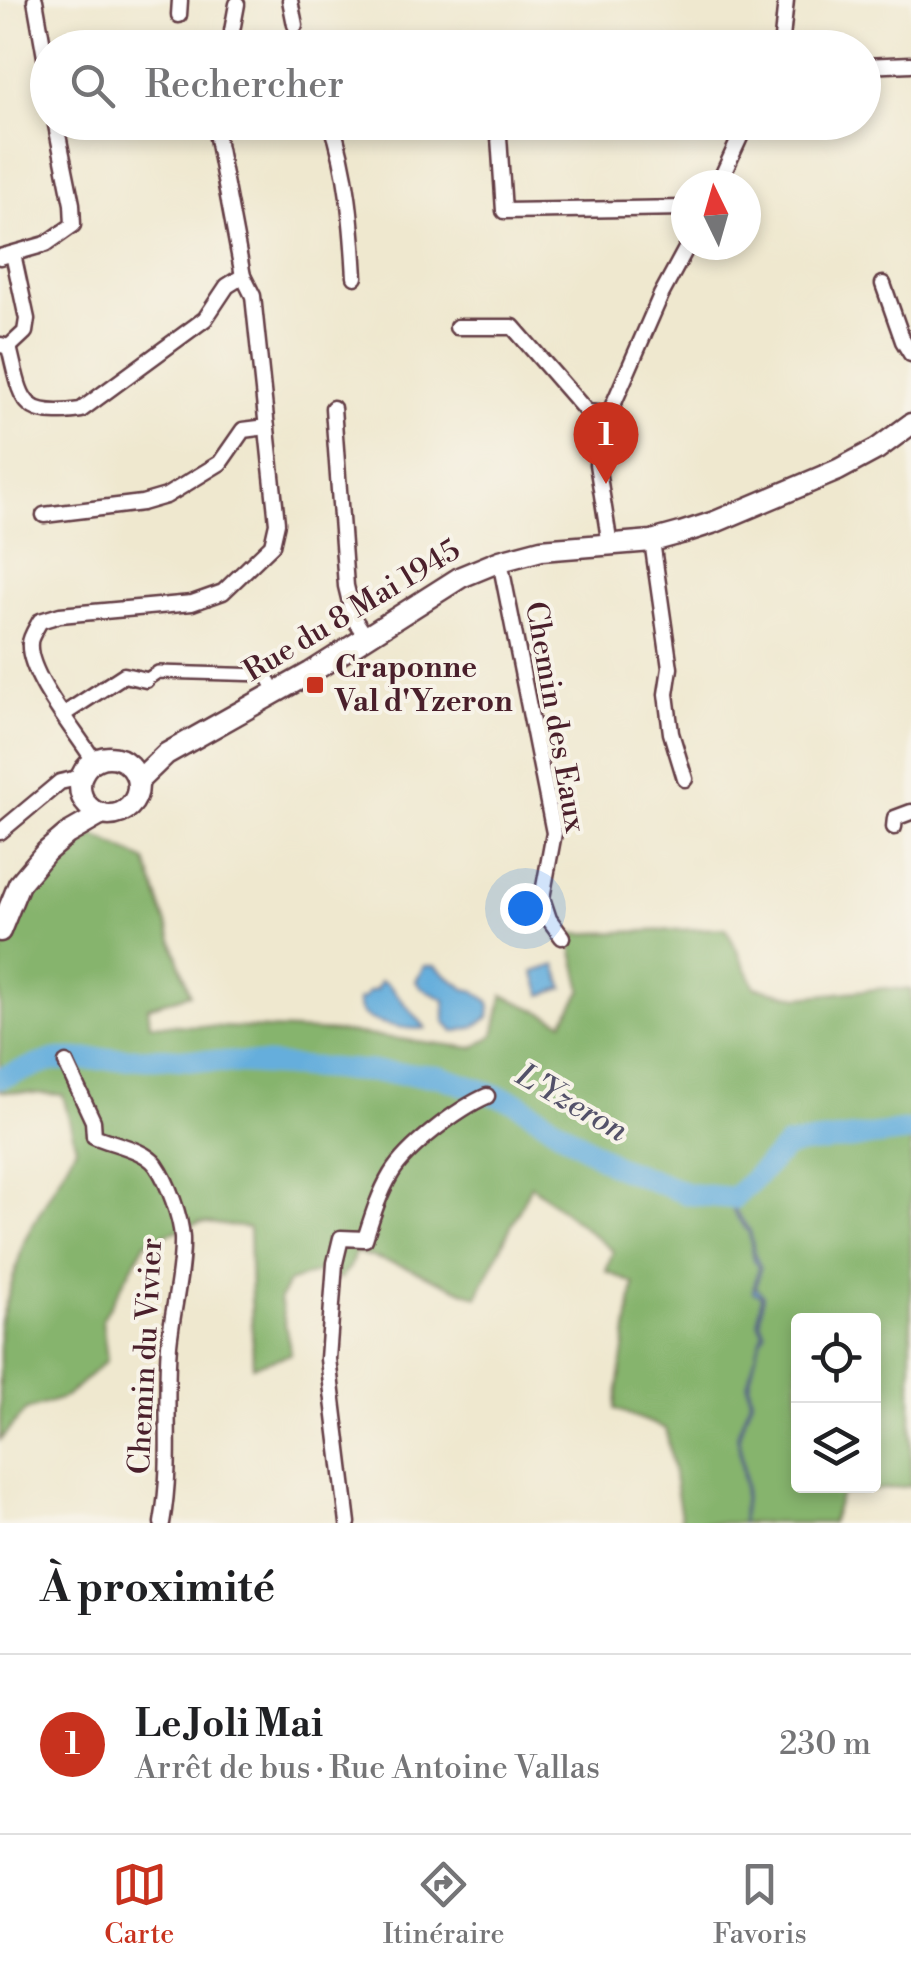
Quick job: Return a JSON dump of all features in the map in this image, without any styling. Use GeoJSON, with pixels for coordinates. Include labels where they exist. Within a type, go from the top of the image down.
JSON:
{"type":"FeatureCollection","features":[{"type":"Feature","properties":{"kind":"main road","name":"Rue du 8 Mai 1945"},"geometry":{"type":"LineString","coordinates":[[138,780],[166,754],[367,638],[462,577],[541,550],[652,541],[715,522],[838,470],[877,449],[911,424]]}},
{"type":"Feature","properties":{"kind":"main road","name":"Rue du 8 Mai 1945"},"geometry":{"type":"LineString","coordinates":[[122,760],[166,754]]}},
{"type":"Feature","properties":{"kind":"main road"},"geometry":{"type":"LineString","coordinates":[[0,930],[19,884],[46,852],[67,834],[102,814],[129,807],[135,799],[138,780],[129,765],[112,757],[86,778],[67,834]]}},
{"type":"Feature","properties":{"kind":"main road"},"geometry":{"type":"LineString","coordinates":[[86,778],[87,804],[102,814]]}},
{"type":"Feature","properties":{"kind":"street"},"geometry":{"type":"LineString","coordinates":[[35,0],[40,30]]}},
{"type":"Feature","properties":{"kind":"street"},"geometry":{"type":"LineString","coordinates":[[290,0],[295,24]]}},
{"type":"Feature","properties":{"kind":"street"},"geometry":{"type":"LineString","coordinates":[[782,30],[786,0]]}},
{"type":"Feature","properties":{"kind":"street"},"geometry":{"type":"LineString","coordinates":[[232,30],[237,4]]}},
{"type":"Feature","properties":{"kind":"street"},"geometry":{"type":"LineString","coordinates":[[881,65],[911,64]]}},
{"type":"Feature","properties":{"kind":"street"},"geometry":{"type":"LineString","coordinates":[[58,140],[72,204],[72,225],[46,244],[6,256],[27,319],[24,332],[4,346],[22,395],[34,410],[81,410],[204,319],[227,286],[244,276]]}},
{"type":"Feature","properties":{"kind":"street"},"geometry":{"type":"LineString","coordinates":[[0,832],[60,782],[86,778],[64,714],[38,678],[30,642],[40,621],[60,615],[192,602],[223,592],[272,545],[276,523],[254,296],[244,276],[218,140]]}},
{"type":"Feature","properties":{"kind":"street"},"geometry":{"type":"LineString","coordinates":[[337,140],[352,220],[356,277]]}},
{"type":"Feature","properties":{"kind":"street"},"geometry":{"type":"LineString","coordinates":[[499,140],[504,210],[671,208]]}},
{"type":"Feature","properties":{"kind":"street"},"geometry":{"type":"LineString","coordinates":[[725,170],[739,140]]}},
{"type":"Feature","properties":{"kind":"street"},"geometry":{"type":"LineString","coordinates":[[610,545],[597,464],[602,428],[680,260]]}},
{"type":"Feature","properties":{"kind":"street"},"geometry":{"type":"LineString","coordinates":[[883,284],[911,354]]}},
{"type":"Feature","properties":{"kind":"street"},"geometry":{"type":"LineString","coordinates":[[457,327],[512,327],[587,412],[609,414]]}},
{"type":"Feature","properties":{"kind":"street"},"geometry":{"type":"LineString","coordinates":[[333,408],[346,586],[354,619],[367,638]]}},
{"type":"Feature","properties":{"kind":"street"},"geometry":{"type":"LineString","coordinates":[[44,514],[142,503],[166,496],[220,463],[244,430],[267,427]]}},
{"type":"Feature","properties":{"kind":"street"},"geometry":{"type":"LineString","coordinates":[[652,541],[670,668],[666,694],[670,733],[685,779]]}},
{"type":"Feature","properties":{"kind":"street","name":"Chemin des Eaux"},"geometry":{"type":"LineString","coordinates":[[500,561],[554,834],[542,898],[549,919],[562,936]]}},
{"type":"Feature","properties":{"kind":"street"},"geometry":{"type":"LineString","coordinates":[[64,714],[124,675],[146,680],[158,672],[266,675],[276,692]]}},
{"type":"Feature","properties":{"kind":"street"},"geometry":{"type":"LineString","coordinates":[[894,827],[894,818],[911,812]]}},
{"type":"Feature","properties":{"kind":"street","name":"Chemin du Vivier"},"geometry":{"type":"LineString","coordinates":[[66,1063],[93,1121],[94,1136],[154,1162],[178,1215],[182,1239],[169,1344],[170,1460],[162,1523]]}},
{"type":"Feature","properties":{"kind":"street"},"geometry":{"type":"LineString","coordinates":[[348,1523],[328,1359],[341,1238],[364,1239],[378,1198],[403,1157],[470,1104],[488,1096]]}},
{"type":"Feature","properties":{"kind":"green space"},"geometry":{"type":"Polygon","coordinates":[[[93,835],[146,861],[190,994],[148,1007],[150,1024],[342,1032],[473,1048],[494,1035],[503,995],[563,1022],[582,990],[569,934],[726,928],[755,987],[799,997],[886,988],[911,990],[911,1486],[881,1489],[881,1313],[791,1313],[791,1493],[850,1493],[841,1494],[831,1523],[682,1523],[666,1429],[615,1409],[634,1284],[606,1271],[613,1251],[531,1185],[477,1297],[409,1268],[355,1252],[340,1279],[324,1270],[288,1282],[280,1299],[291,1354],[253,1366],[249,1228],[200,1222],[146,1242],[102,1320],[107,1360],[66,1397],[26,1410],[0,1440],[0,1323],[25,1239],[76,1147],[63,1095],[0,1091],[0,955],[14,919],[44,872],[93,835]]]}},
{"type":"Feature","properties":{"kind":"water"},"geometry":{"type":"Polygon","coordinates":[[[556,965],[564,988],[542,995],[534,972],[556,965]]]}},
{"type":"Feature","properties":{"kind":"water"},"geometry":{"type":"Polygon","coordinates":[[[424,966],[435,966],[488,1001],[489,1017],[474,1027],[454,1032],[445,1021],[445,1000],[416,981],[424,966]]]}},
{"type":"Feature","properties":{"kind":"water"},"geometry":{"type":"Polygon","coordinates":[[[380,981],[388,984],[426,1028],[394,1026],[363,1014],[358,1000],[376,990],[380,981]]]}},
{"type":"Feature","properties":{"kind":"water"},"geometry":{"type":"Polygon","coordinates":[[[734,1197],[735,1210],[750,1231],[760,1267],[756,1288],[763,1295],[760,1322],[765,1332],[759,1345],[763,1332],[758,1322],[761,1296],[753,1292],[758,1267],[749,1233],[733,1212],[734,1197]]]}},
{"type":"Feature","properties":{"kind":"water"},"geometry":{"type":"Polygon","coordinates":[[[757,1352],[749,1385],[752,1399],[739,1435],[746,1485],[742,1523],[744,1485],[737,1435],[750,1400],[747,1384],[757,1352]]]}},
{"type":"Feature","properties":{"kind":"waterway","name":"L'Yzeron"},"geometry":{"type":"LineString","coordinates":[[0,1078],[53,1060],[165,1058],[438,1076],[516,1102],[615,1166],[688,1194],[734,1198],[787,1146],[911,1131]]}},
{"type":"Feature","properties":{"kind":"place","name":"Le Joli Mai"},"geometry":{"type":"Point","coordinates":[606,484]}},
{"type":"Feature","properties":{"kind":"place","name":"Craponne Val d'Yzeron"},"geometry":{"type":"Point","coordinates":[315,685]}}]}
